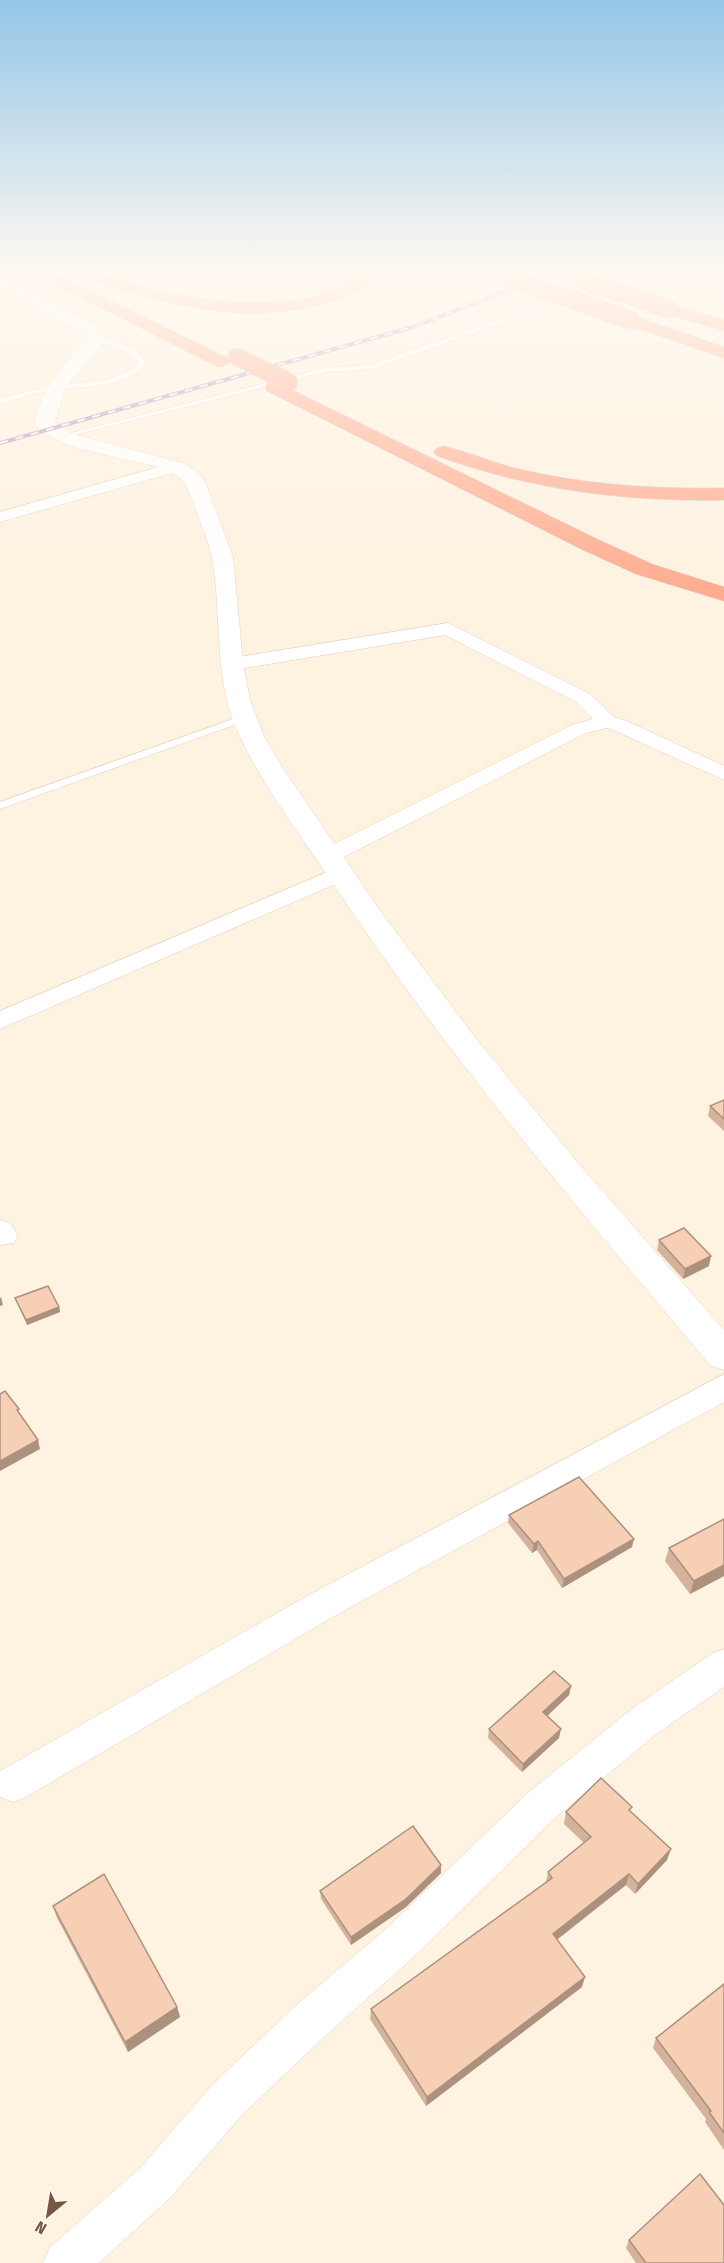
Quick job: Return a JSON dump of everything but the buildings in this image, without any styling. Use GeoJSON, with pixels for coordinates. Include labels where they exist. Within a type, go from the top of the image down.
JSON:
{"type":"FeatureCollection","features":[{"type":"Feature","properties":{"kind":"highway"},"geometry":{"type":"LineString","coordinates":[[268,378],[425,444],[505,471],[604,490],[724,494]]}},
{"type":"Feature","properties":{"kind":"highway"},"geometry":{"type":"LineString","coordinates":[[282,384],[391,444],[644,569],[724,594]]}},
{"type":"Feature","properties":{"kind":"highway"},"geometry":{"type":"LineString","coordinates":[[391,444],[470,478],[544,496],[614,506],[724,509]]}},
{"type":"Feature","properties":{"kind":"street"},"geometry":{"type":"LineString","coordinates":[[65,378],[45,415],[45,424],[63,436],[176,467],[191,476],[217,540],[224,565],[234,682],[244,718],[266,761],[334,865],[448,1024],[578,1187],[724,1355]]}},
{"type":"Feature","properties":{"kind":"street"},"geometry":{"type":"LineString","coordinates":[[0,517],[176,467]]}},
{"type":"Feature","properties":{"kind":"street"},"geometry":{"type":"LineString","coordinates":[[232,664],[448,629],[583,698],[607,722],[650,738],[724,774]]}},
{"type":"Feature","properties":{"kind":"street"},"geometry":{"type":"LineString","coordinates":[[0,1021],[334,865],[579,729],[607,722]]}},
{"type":"Feature","properties":{"kind":"street"},"geometry":{"type":"LineString","coordinates":[[13,1784],[319,1607],[724,1387]]}},
{"type":"Feature","properties":{"kind":"street"},"geometry":{"type":"LineString","coordinates":[[66,2263],[155,2183],[227,2100],[308,2023],[402,1941],[543,1804],[646,1720],[724,1666]]}},
{"type":"Feature","properties":{"kind":"lane"},"geometry":{"type":"LineString","coordinates":[[0,402],[59,387],[121,378]]}},
{"type":"Feature","properties":{"kind":"lane"},"geometry":{"type":"LineString","coordinates":[[63,436],[294,378]]}},
{"type":"Feature","properties":{"kind":"lane"},"geometry":{"type":"LineString","coordinates":[[0,806],[244,718]]}},
{"type":"Feature","properties":{"kind":"railway"},"geometry":{"type":"LineString","coordinates":[[0,443],[233,378]]}}]}
